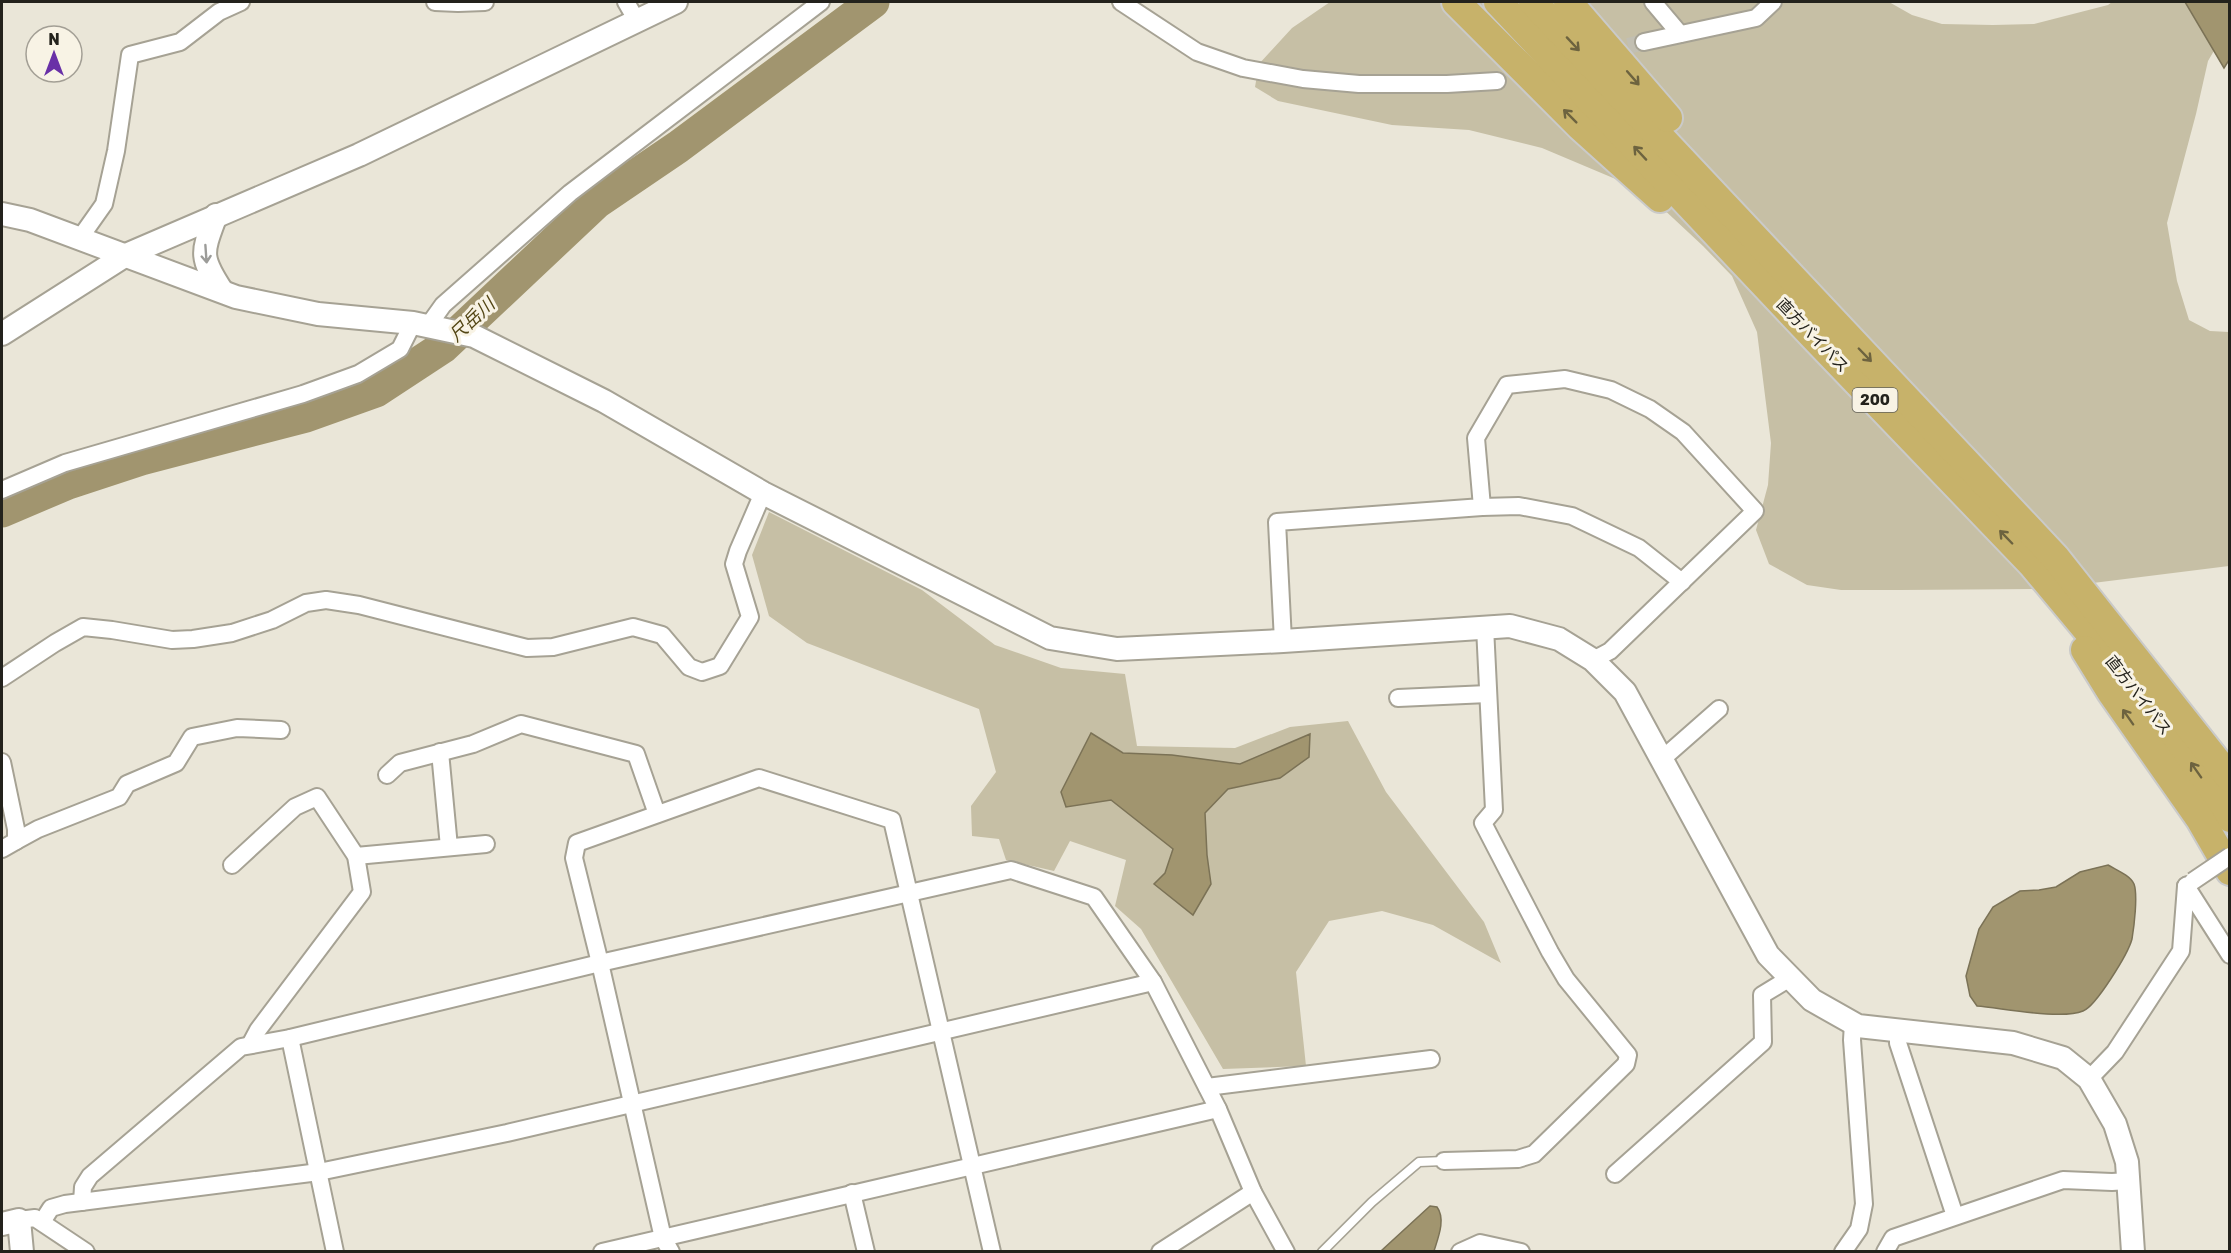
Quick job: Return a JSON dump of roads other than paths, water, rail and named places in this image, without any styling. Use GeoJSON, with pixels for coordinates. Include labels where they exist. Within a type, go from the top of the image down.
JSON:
{"type":"FeatureCollection","features":[{"type":"Feature","properties":{"kind":"highway"},"geometry":{"type":"LineString","coordinates":[[1456,2],[1580,126],[1827,334]]}},
{"type":"Feature","properties":{"kind":"highway","name":"直方バイパス"},"geometry":{"type":"LineString","coordinates":[[1498,2],[1827,334],[2043,560],[2218,761],[2229,778]]}},
{"type":"Feature","properties":{"kind":"highway","name":"直方バイパス"},"geometry":{"type":"LineString","coordinates":[[1533,2],[1827,334]]}},
{"type":"Feature","properties":{"kind":"highway"},"geometry":{"type":"LineString","coordinates":[[1568,2],[1725,185],[1827,334]]}},
{"type":"Feature","properties":{"kind":"highway"},"geometry":{"type":"LineString","coordinates":[[2043,560],[2137,633],[2229,746]]}},
{"type":"Feature","properties":{"kind":"highway"},"geometry":{"type":"LineString","coordinates":[[2043,560],[2110,692],[2200,819],[2229,871]]}},
{"type":"Feature","properties":{"kind":"highway","name":"直方バイパス"},"geometry":{"type":"LineString","coordinates":[[2043,560],[2152,708],[2229,818]]}},
{"type":"Feature","properties":{"kind":"street"},"geometry":{"type":"LineString","coordinates":[[80,238],[104,204],[116,151],[130,55],[180,42],[219,12],[241,2]]}},
{"type":"Feature","properties":{"kind":"street"},"geometry":{"type":"LineString","coordinates":[[435,2],[485,2]]}},
{"type":"Feature","properties":{"kind":"street"},"geometry":{"type":"LineString","coordinates":[[2,334],[126,255],[359,154],[632,11],[676,2]]}},
{"type":"Feature","properties":{"kind":"street"},"geometry":{"type":"LineString","coordinates":[[2,490],[66,463],[303,394],[358,374],[400,349],[443,305],[570,193],[820,2]]}},
{"type":"Feature","properties":{"kind":"street"},"geometry":{"type":"LineString","coordinates":[[1121,2],[1197,52],[1242,68],[1304,80],[1359,84],[1447,84],[1497,81]]}},
{"type":"Feature","properties":{"kind":"street"},"geometry":{"type":"LineString","coordinates":[[1653,2],[1680,34]]}},
{"type":"Feature","properties":{"kind":"street"},"geometry":{"type":"LineString","coordinates":[[1644,42],[1756,18],[1773,2]]}},
{"type":"Feature","properties":{"kind":"street"},"geometry":{"type":"LineString","coordinates":[[2,214],[30,220],[236,297],[318,314],[424,325],[474,336],[604,401],[764,493],[1050,638],[1117,649],[1510,626],[1559,639],[1593,660],[1625,692],[1768,955],[1812,1000],[1858,1026],[2013,1043],[2063,1058],[2089,1079],[2115,1124],[2127,1162],[2133,1251]]}},
{"type":"Feature","properties":{"kind":"street"},"geometry":{"type":"LineString","coordinates":[[216,215],[204,248],[208,270],[222,291]]}},
{"type":"Feature","properties":{"kind":"street"},"geometry":{"type":"LineString","coordinates":[[1482,507],[1476,438],[1507,385],[1565,379],[1611,390],[1650,410],[1683,432],[1755,511],[1610,651],[1593,660]]}},
{"type":"Feature","properties":{"kind":"street"},"geometry":{"type":"LineString","coordinates":[[2,678],[83,627],[172,640],[193,639],[232,633],[272,620],[306,603],[326,600],[359,605],[527,648],[554,647],[633,627],[662,635],[689,667],[702,672],[720,666],[750,617],[734,564],[764,493]]}},
{"type":"Feature","properties":{"kind":"street"},"geometry":{"type":"LineString","coordinates":[[1283,641],[1277,522],[1519,506],[1572,516],[1639,548],[1682,582]]}},
{"type":"Feature","properties":{"kind":"street"},"geometry":{"type":"LineString","coordinates":[[1444,1161],[1518,1159],[1534,1154],[1626,1064],[1628,1055],[1566,979],[1483,823],[1494,810],[1485,627]]}},
{"type":"Feature","properties":{"kind":"street"},"geometry":{"type":"LineString","coordinates":[[1398,698],[1488,694]]}},
{"type":"Feature","properties":{"kind":"street"},"geometry":{"type":"LineString","coordinates":[[1661,760],[1719,709]]}},
{"type":"Feature","properties":{"kind":"street"},"geometry":{"type":"LineString","coordinates":[[387,775],[400,763],[473,744],[521,724],[636,754],[657,814]]}},
{"type":"Feature","properties":{"kind":"street"},"geometry":{"type":"LineString","coordinates":[[9,845],[38,829],[119,797],[127,784],[176,763],[192,737],[237,728],[281,730]]}},
{"type":"Feature","properties":{"kind":"street"},"geometry":{"type":"LineString","coordinates":[[440,752],[449,847]]}},
{"type":"Feature","properties":{"kind":"street"},"geometry":{"type":"LineString","coordinates":[[2,762],[16,829],[9,845]]}},
{"type":"Feature","properties":{"kind":"street"},"geometry":{"type":"LineString","coordinates":[[667,1245],[574,858],[577,843],[759,778],[892,820],[992,1251]]}},
{"type":"Feature","properties":{"kind":"street"},"geometry":{"type":"LineString","coordinates":[[232,865],[295,807],[317,797],[356,856],[363,892],[258,1030],[250,1045]]}},
{"type":"Feature","properties":{"kind":"street"},"geometry":{"type":"LineString","coordinates":[[356,856],[486,844]]}},
{"type":"Feature","properties":{"kind":"street"},"geometry":{"type":"LineString","coordinates":[[2089,1079],[2115,1052],[2181,951],[2189,884],[2229,856]]}},
{"type":"Feature","properties":{"kind":"street"},"geometry":{"type":"LineString","coordinates":[[82,1202],[83,1187],[90,1176],[241,1047],[290,1038],[600,963],[1011,870],[1094,897],[1153,982],[1218,1109],[1253,1192],[1286,1251]]}},
{"type":"Feature","properties":{"kind":"street"},"geometry":{"type":"LineString","coordinates":[[2189,884],[2229,955]]}},
{"type":"Feature","properties":{"kind":"street"},"geometry":{"type":"LineString","coordinates":[[1615,1174],[1763,1042],[1762,994],[1790,978]]}},
{"type":"Feature","properties":{"kind":"street"},"geometry":{"type":"LineString","coordinates":[[42,1222],[51,1208],[82,1202],[319,1172],[507,1132],[1153,982]]}},
{"type":"Feature","properties":{"kind":"street"},"geometry":{"type":"LineString","coordinates":[[1843,1251],[1859,1229],[1864,1204],[1852,1040],[1853,1023]]}},
{"type":"Feature","properties":{"kind":"street"},"geometry":{"type":"LineString","coordinates":[[1898,1030],[1898,1043],[1954,1216]]}},
{"type":"Feature","properties":{"kind":"street"},"geometry":{"type":"LineString","coordinates":[[290,1038],[335,1251]]}},
{"type":"Feature","properties":{"kind":"street"},"geometry":{"type":"LineString","coordinates":[[1207,1087],[1431,1059]]}},
{"type":"Feature","properties":{"kind":"street"},"geometry":{"type":"LineString","coordinates":[[602,1251],[667,1245],[852,1193],[1218,1109]]}},
{"type":"Feature","properties":{"kind":"street"},"geometry":{"type":"LineString","coordinates":[[1885,1251],[1893,1238],[2063,1180],[2128,1181]]}},
{"type":"Feature","properties":{"kind":"street"},"geometry":{"type":"LineString","coordinates":[[1160,1251],[1253,1192]]}},
{"type":"Feature","properties":{"kind":"street"},"geometry":{"type":"LineString","coordinates":[[852,1193],[866,1251]]}},
{"type":"Feature","properties":{"kind":"street"},"geometry":{"type":"LineString","coordinates":[[22,1251],[10,1222],[35,1218],[86,1251]]}},
{"type":"Feature","properties":{"kind":"street"},"geometry":{"type":"LineString","coordinates":[[1460,1251],[1480,1243],[1521,1251]]}},
{"type":"Feature","properties":{"kind":"lane"},"geometry":{"type":"LineString","coordinates":[[1322,1251],[1372,1202],[1419,1162],[1444,1161]]}},
{"type":"Feature","properties":{"kind":"waterway","name":"尺岳川"},"geometry":{"type":"LineString","coordinates":[[2,511],[68,483],[141,459],[306,416],[376,391],[443,347],[597,202],[678,147],[873,2]]}},
{"type":"Feature","properties":{"kind":"tunnel"},"geometry":{"type":"LineString","coordinates":[[1605,52],[1644,42]]}}]}
